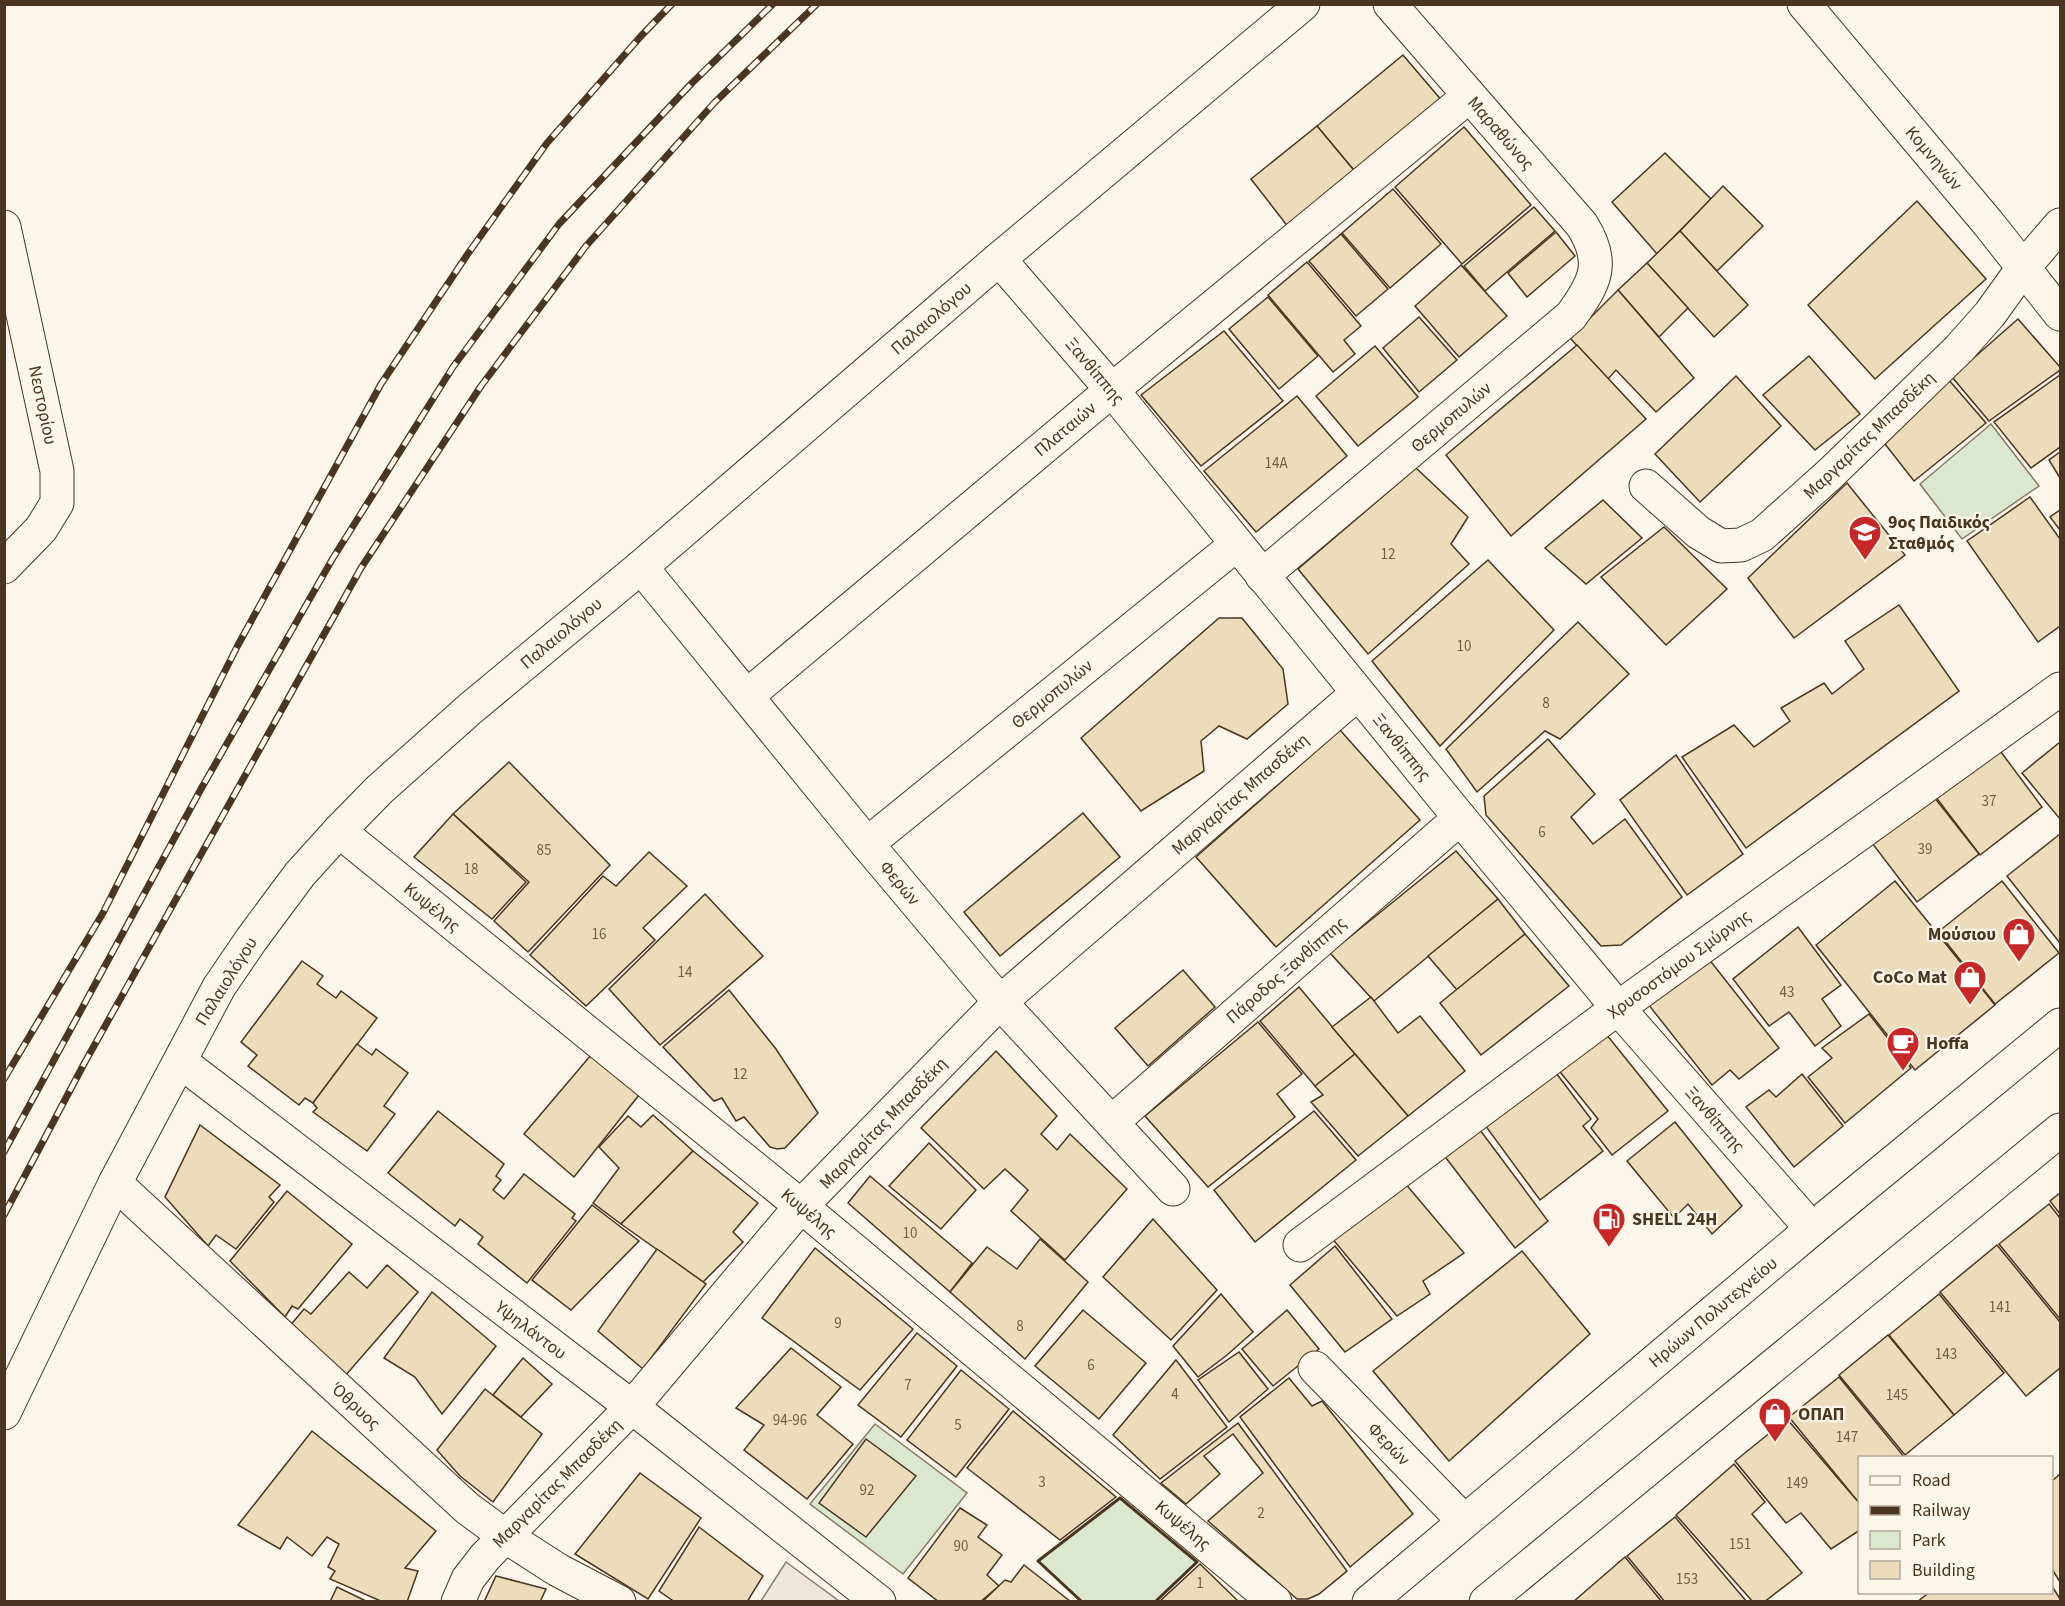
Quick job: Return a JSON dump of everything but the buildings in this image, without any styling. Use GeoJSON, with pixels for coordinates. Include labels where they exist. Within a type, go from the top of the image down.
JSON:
{"type":"FeatureCollection","features":[{"type":"Feature","properties":{"kind":"street","name":"Παλαιολόγου"},"geometry":{"type":"LineString","coordinates":[[4,1413],[115,1183],[219,987],[300,874],[339,831],[379,790],[439,736],[1303,4]]}},
{"type":"Feature","properties":{"kind":"street","name":"Μαραθώνος"},"geometry":{"type":"LineString","coordinates":[[1390,4],[1582,225],[1595,250],[1596,269]]}},
{"type":"Feature","properties":{"kind":"street","name":"Κομνηνών"},"geometry":{"type":"LineString","coordinates":[[1804,4],[1988,223],[2061,314]]}},
{"type":"Feature","properties":{"kind":"street","name":"Πλαταιών"},"geometry":{"type":"LineString","coordinates":[[747,696],[1112,390],[1469,96]]}},
{"type":"Feature","properties":{"kind":"street","name":"Μαργαρίτας Μπασδέκη"},"geometry":{"type":"LineString","coordinates":[[1646,486],[1698,532],[1721,546],[1741,545],[1762,535],[1830,474],[1959,349],[1990,314],[2023,268],[2061,225]]}},
{"type":"Feature","properties":{"kind":"street","name":"Νεστορίου"},"geometry":{"type":"LineString","coordinates":[[4,567],[41,529],[57,503],[57,471],[6,240]]}},
{"type":"Feature","properties":{"kind":"street","name":"Ξανθίππης"},"geometry":{"type":"LineString","coordinates":[[999,260],[1112,390],[1460,818],[1618,1008],[1812,1229]]}},
{"type":"Feature","properties":{"kind":"street","name":"Θερμοπυλών"},"geometry":{"type":"LineString","coordinates":[[1262,576],[1571,316],[1592,284],[1596,269]]}},
{"type":"Feature","properties":{"kind":"street","name":"Θερμοπυλών"},"geometry":{"type":"LineString","coordinates":[[867,844],[1237,544]]}},
{"type":"Feature","properties":{"kind":"street","name":"Φερών"},"geometry":{"type":"LineString","coordinates":[[641,567],[867,844],[1000,1002],[1173,1189]]}},
{"type":"Feature","properties":{"kind":"street","name":"Χρυσοστόμου Σμύρνης"},"geometry":{"type":"LineString","coordinates":[[1300,1245],[1618,1008],[2061,689]]}},
{"type":"Feature","properties":{"kind":"street","name":"Μαργαρίτας Μπασδέκη"},"geometry":{"type":"LineString","coordinates":[[458,1602],[468,1579],[485,1557],[632,1407],[801,1206],[1000,1002],[1358,693]]}},
{"type":"Feature","properties":{"kind":"street","name":"Πάροδος Ξανθίππης"},"geometry":{"type":"LineString","coordinates":[[1112,1122],[1460,818]]}},
{"type":"Feature","properties":{"kind":"street","name":"Κυψέλης"},"geometry":{"type":"LineString","coordinates":[[339,831],[801,1206],[1275,1602]]}},
{"type":"Feature","properties":{"kind":"street","name":"Ηρώων Πολυτεχνείου"},"geometry":{"type":"LineString","coordinates":[[1369,1602],[1812,1229],[2061,1025]]}},
{"type":"Feature","properties":{"kind":"street","name":"Υψηλάντου"},"geometry":{"type":"LineString","coordinates":[[181,1062],[632,1407],[879,1602]]}},
{"type":"Feature","properties":{"kind":"street"},"geometry":{"type":"LineString","coordinates":[[1486,1602],[2061,1130]]}},
{"type":"Feature","properties":{"kind":"street","name":"Όθρυος"},"geometry":{"type":"LineString","coordinates":[[115,1183],[467,1508],[558,1570],[618,1602]]}},
{"type":"Feature","properties":{"kind":"street","name":"Φερών"},"geometry":{"type":"LineString","coordinates":[[1315,1368],[1464,1521]]}},
{"type":"Feature","properties":{"kind":"green space"},"geometry":{"type":"Polygon","coordinates":[[[1991,424],[2039,486],[1962,539],[1920,484],[1991,424]]]}},
{"type":"Feature","properties":{"kind":"green space"},"geometry":{"type":"Polygon","coordinates":[[[875,1424],[967,1493],[903,1574],[810,1504],[875,1424]]]}},
{"type":"Feature","properties":{"kind":"green space"},"geometry":{"type":"Polygon","coordinates":[[[1120,1498],[1197,1562],[1155,1601],[1082,1601],[1038,1561],[1120,1498]]]}},
{"type":"Feature","properties":{"kind":"shaded area"},"geometry":{"type":"Polygon","coordinates":[[[786,1562],[839,1601],[761,1601],[786,1562]]]}},
{"type":"Feature","properties":{"kind":"railway"},"geometry":{"type":"LineString","coordinates":[[4,1079],[103,913],[238,645],[381,384],[467,255],[547,143],[672,4]]}},
{"type":"Feature","properties":{"kind":"railway"},"geometry":{"type":"LineString","coordinates":[[4,1152],[201,789],[333,558],[453,367],[559,224],[692,83],[773,4]]}},
{"type":"Feature","properties":{"kind":"railway"},"geometry":{"type":"LineString","coordinates":[[4,1215],[85,1062],[361,568],[481,386],[586,246],[715,102],[817,4]]}},
{"type":"Feature","properties":{"kind":"wall"},"geometry":{"type":"LineString","coordinates":[[1082,1602],[1038,1561],[1120,1498],[1197,1562],[1155,1602]]}},
{"type":"Feature","properties":{"kind":"place","name":"9ος Παιδικός Σταθμός"},"geometry":{"type":"Point","coordinates":[1865,561]}},
{"type":"Feature","properties":{"kind":"place","name":"Μούσιου"},"geometry":{"type":"Point","coordinates":[2019,963]}},
{"type":"Feature","properties":{"kind":"place","name":"CoCo Mat"},"geometry":{"type":"Point","coordinates":[1970,1006]}},
{"type":"Feature","properties":{"kind":"place","name":"Hoffa"},"geometry":{"type":"Point","coordinates":[1903,1072]}},
{"type":"Feature","properties":{"kind":"place","name":"SHELL 24H"},"geometry":{"type":"Point","coordinates":[1609,1248]}},
{"type":"Feature","properties":{"kind":"place","name":"ΟΠΑΠ"},"geometry":{"type":"Point","coordinates":[1775,1443]}}]}
